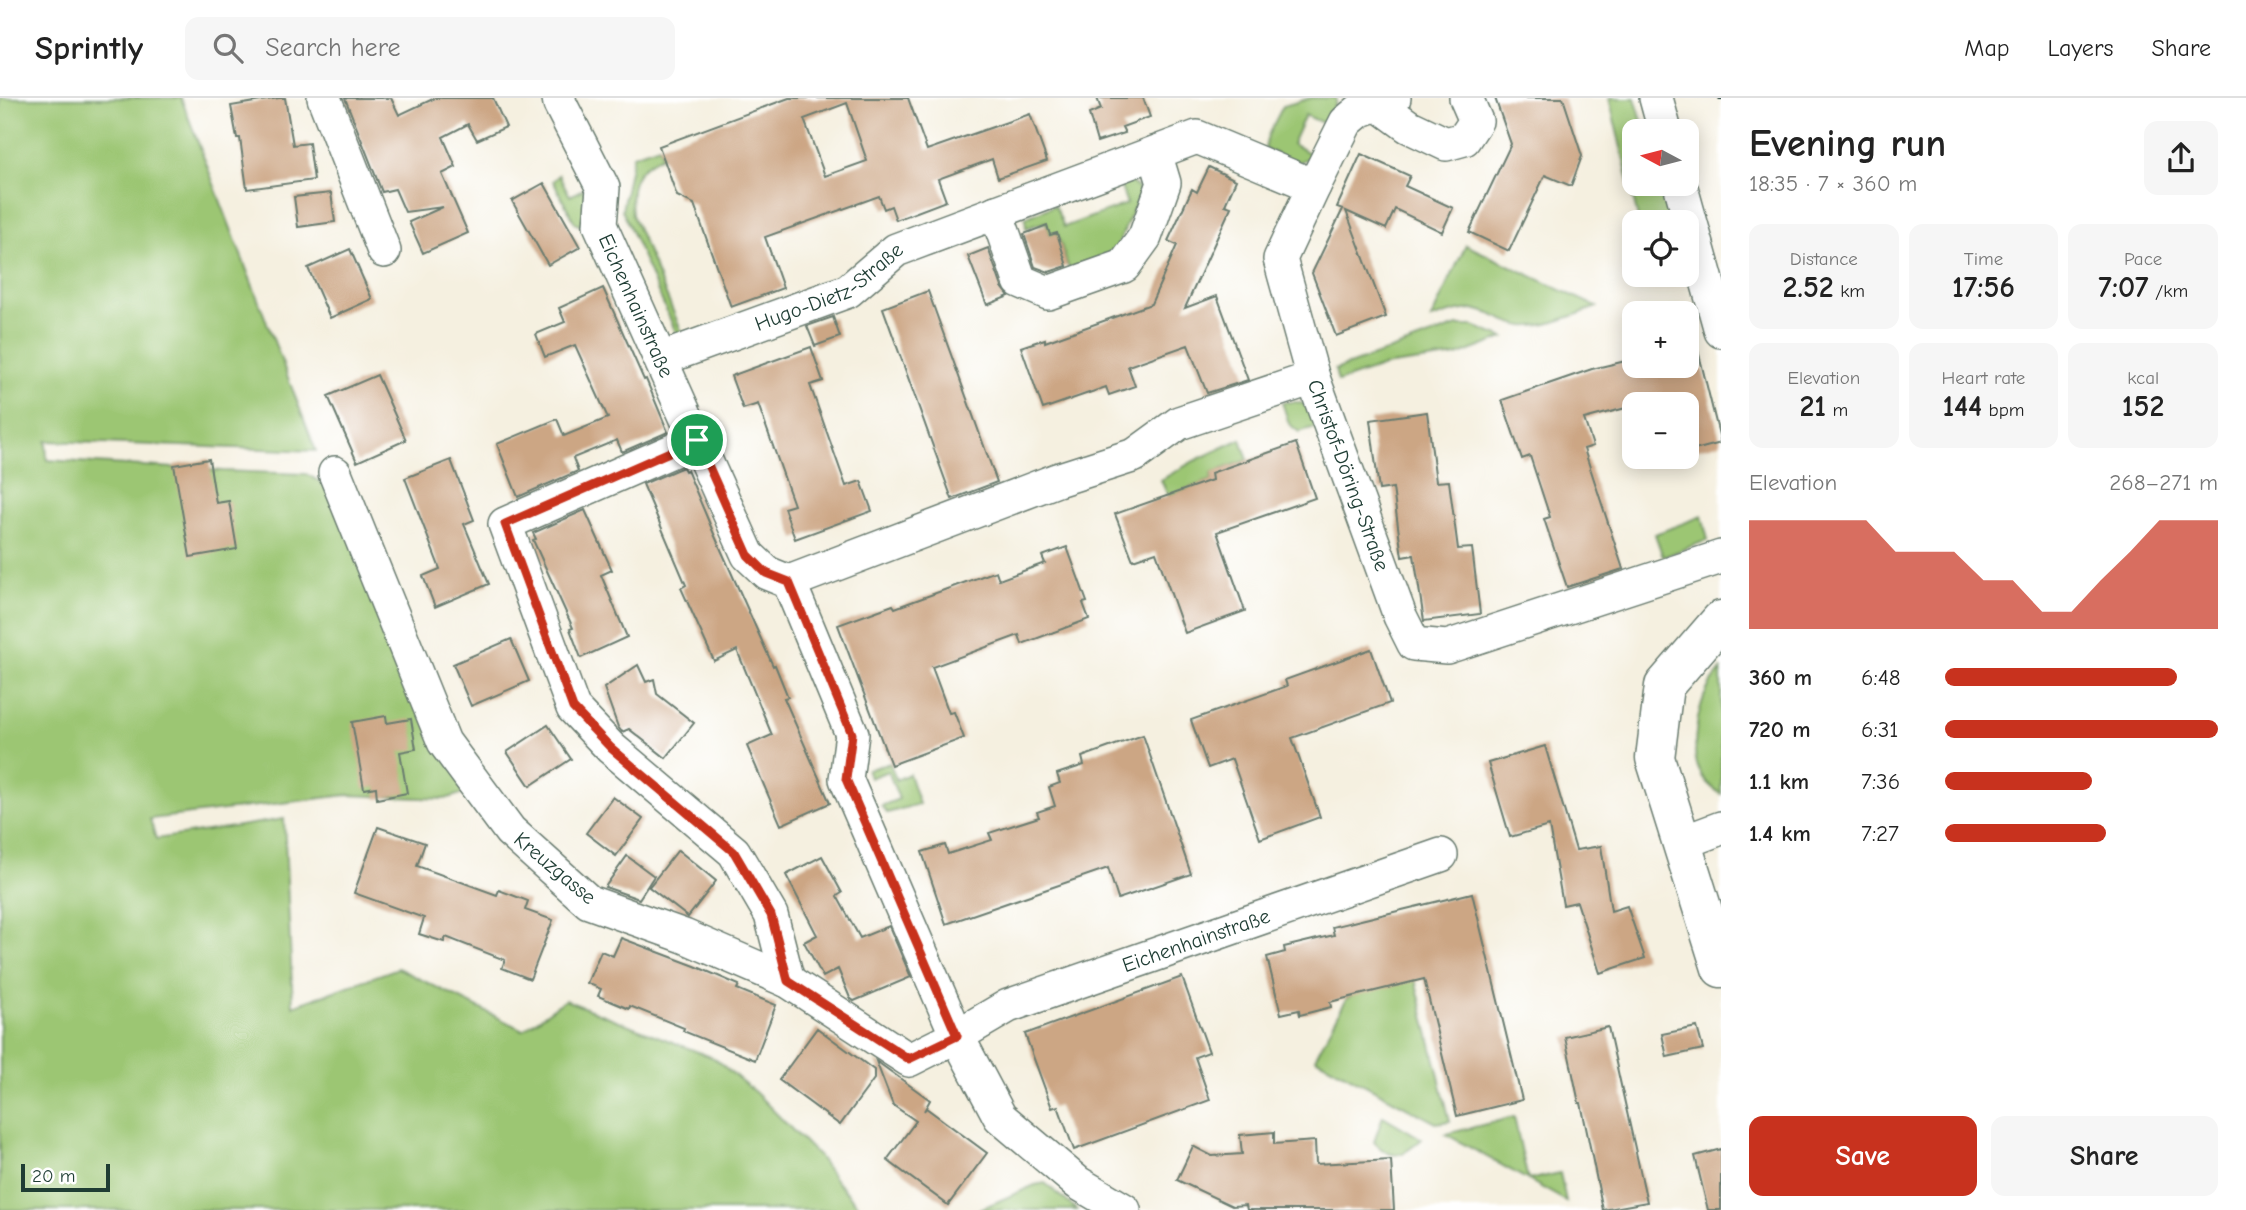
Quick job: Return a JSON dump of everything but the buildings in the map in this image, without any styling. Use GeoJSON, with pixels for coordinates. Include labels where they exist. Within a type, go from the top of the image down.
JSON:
{"type":"FeatureCollection","features":[{"type":"Feature","properties":{"kind":"street"},"geometry":{"type":"LineString","coordinates":[[324,98],[384,251]]}},
{"type":"Feature","properties":{"kind":"street","name":"Eichenhainstraße"},"geometry":{"type":"LineString","coordinates":[[559,98],[603,188],[600,225],[748,555],[766,573],[789,582]]}},
{"type":"Feature","properties":{"kind":"street"},"geometry":{"type":"LineString","coordinates":[[1313,378],[1280,259],[1346,122],[1359,111],[1386,101],[1408,125],[1446,144],[1464,139],[1476,121],[1466,98]]}},
{"type":"Feature","properties":{"kind":"street"},"geometry":{"type":"LineString","coordinates":[[1656,98],[1662,119]]}},
{"type":"Feature","properties":{"kind":"street","name":"Hugo-Dietz-Straße"},"geometry":{"type":"LineString","coordinates":[[661,359],[848,291],[896,250],[1198,137],[1314,186]]}},
{"type":"Feature","properties":{"kind":"street"},"geometry":{"type":"LineString","coordinates":[[996,212],[1020,281],[1048,293],[1124,267],[1145,237],[1164,183],[1155,153]]}},
{"type":"Feature","properties":{"kind":"street"},"geometry":{"type":"LineString","coordinates":[[1682,196],[1721,331]]}},
{"type":"Feature","properties":{"kind":"street","name":"Christof-Döring-Straße"},"geometry":{"type":"LineString","coordinates":[[789,582],[1057,480],[1135,455],[1180,424],[1313,378],[1399,616],[1414,644],[1447,647],[1721,557]]}},
{"type":"Feature","properties":{"kind":"street"},"geometry":{"type":"LineString","coordinates":[[697,440],[505,524],[573,708],[611,748],[734,852],[771,915],[788,981]]}},
{"type":"Feature","properties":{"kind":"street","name":"Kreuzgasse"},"geometry":{"type":"LineString","coordinates":[[335,473],[444,743],[510,831],[589,902],[684,936],[788,981],[909,1059],[957,1036]]}},
{"type":"Feature","properties":{"kind":"street"},"geometry":{"type":"LineString","coordinates":[[789,582],[852,734],[846,779],[957,1036],[1000,1116],[1078,1183],[1124,1210]]}},
{"type":"Feature","properties":{"kind":"street"},"geometry":{"type":"LineString","coordinates":[[1721,620],[1664,686],[1655,758],[1721,968]]}},
{"type":"Feature","properties":{"kind":"street"},"geometry":{"type":"LineString","coordinates":[[1681,843],[1721,828]]}},
{"type":"Feature","properties":{"kind":"street","name":"Eichenhainstraße"},"geometry":{"type":"LineString","coordinates":[[957,1036],[1008,1006],[1441,855]]}},
{"type":"Feature","properties":{"kind":"green space"},"geometry":{"type":"Polygon","coordinates":[[[0,98],[181,98],[316,451],[46,441],[47,460],[306,474],[331,488],[471,791],[445,799],[347,795],[150,819],[156,839],[284,819],[293,1006],[398,968],[523,1030],[565,1000],[714,1058],[756,1093],[819,1157],[862,1210],[0,1210],[0,98]]]}},
{"type":"Feature","properties":{"kind":"green space"},"geometry":{"type":"Polygon","coordinates":[[[1311,98],[1336,98],[1336,103],[1325,124],[1305,115],[1292,144],[1312,154],[1294,164],[1265,148],[1268,135],[1283,106],[1311,98]]]}},
{"type":"Feature","properties":{"kind":"green space"},"geometry":{"type":"Polygon","coordinates":[[[1609,98],[1635,98],[1641,119],[1622,119],[1622,152],[1609,98]]]}},
{"type":"Feature","properties":{"kind":"green space"},"geometry":{"type":"Polygon","coordinates":[[[659,146],[662,156],[645,166],[635,179],[631,195],[632,215],[684,337],[677,335],[622,210],[633,155],[659,146]]]}},
{"type":"Feature","properties":{"kind":"green space"},"geometry":{"type":"Polygon","coordinates":[[[559,175],[570,196],[587,187],[588,230],[575,223],[553,181],[559,175]]]}},
{"type":"Feature","properties":{"kind":"green space"},"geometry":{"type":"Polygon","coordinates":[[[1128,180],[1139,189],[1139,196],[1114,254],[1069,269],[1057,233],[1050,235],[1046,222],[1026,228],[1025,218],[1055,205],[1064,227],[1127,204],[1119,182],[1128,180]]]}},
{"type":"Feature","properties":{"kind":"green space"},"geometry":{"type":"Polygon","coordinates":[[[1633,196],[1663,196],[1668,210],[1636,210],[1633,196]]]}},
{"type":"Feature","properties":{"kind":"green space"},"geometry":{"type":"Polygon","coordinates":[[[1466,245],[1597,307],[1561,320],[1532,326],[1515,324],[1473,310],[1431,319],[1466,245]]]}},
{"type":"Feature","properties":{"kind":"green space"},"geometry":{"type":"Polygon","coordinates":[[[1457,326],[1473,326],[1504,338],[1457,356],[1384,366],[1338,382],[1335,370],[1457,326]]]}},
{"type":"Feature","properties":{"kind":"green space"},"geometry":{"type":"Polygon","coordinates":[[[1282,402],[1307,405],[1319,426],[1299,432],[1289,424],[1282,402]]]}},
{"type":"Feature","properties":{"kind":"green space"},"geometry":{"type":"Polygon","coordinates":[[[1241,439],[1248,460],[1211,473],[1212,480],[1168,496],[1161,480],[1241,439]]]}},
{"type":"Feature","properties":{"kind":"green space"},"geometry":{"type":"Polygon","coordinates":[[[1702,516],[1708,540],[1663,557],[1655,534],[1702,516]]]}},
{"type":"Feature","properties":{"kind":"green space"},"geometry":{"type":"Polygon","coordinates":[[[1721,670],[1721,794],[1703,778],[1696,762],[1695,751],[1701,706],[1708,688],[1721,670]]]}},
{"type":"Feature","properties":{"kind":"green space"},"geometry":{"type":"Polygon","coordinates":[[[890,763],[896,780],[909,774],[919,804],[887,813],[881,806],[899,799],[888,771],[870,778],[867,770],[890,763]]]}},
{"type":"Feature","properties":{"kind":"green space"},"geometry":{"type":"Polygon","coordinates":[[[1412,967],[1450,1121],[1436,1123],[1315,1058],[1347,998],[1412,967]]]}},
{"type":"Feature","properties":{"kind":"green space"},"geometry":{"type":"Polygon","coordinates":[[[1383,1116],[1422,1139],[1404,1153],[1387,1153],[1374,1142],[1383,1116]]]}},
{"type":"Feature","properties":{"kind":"green space"},"geometry":{"type":"Polygon","coordinates":[[[1514,1117],[1528,1180],[1446,1134],[1514,1117]]]}},
{"type":"Feature","properties":{"kind":"green space"},"geometry":{"type":"Polygon","coordinates":[[[1560,1173],[1566,1201],[1528,1180],[1560,1173]]]}},
{"type":"Feature","properties":{"kind":"green space"},"geometry":{"type":"Polygon","coordinates":[[[1045,1183],[1077,1210],[978,1210],[1035,1185],[1045,1183]]]}},
{"type":"Feature","properties":{"kind":"route"},"geometry":{"type":"LineString","coordinates":[[697,440],[748,555],[766,573],[789,582],[852,734],[846,779],[957,1036],[909,1059],[788,981],[771,915],[734,852],[611,748],[573,708],[505,524],[697,440]]}}]}
